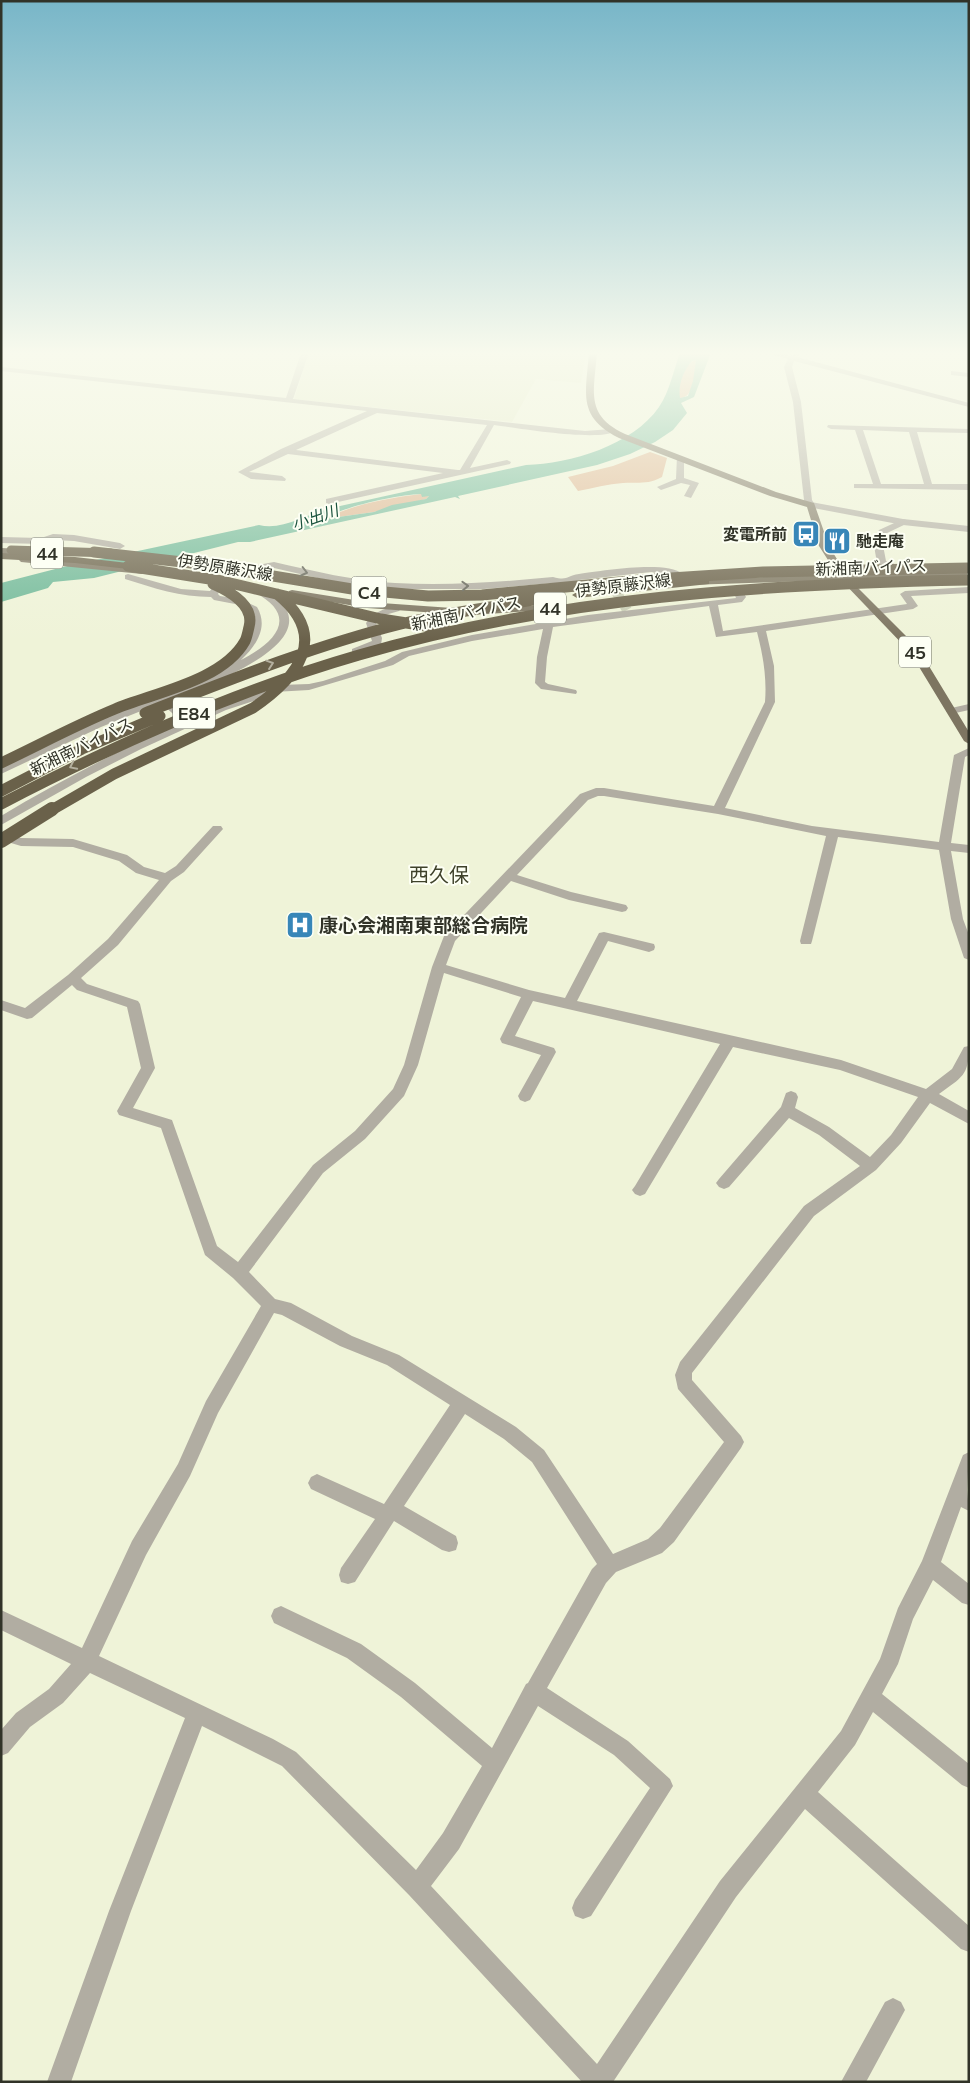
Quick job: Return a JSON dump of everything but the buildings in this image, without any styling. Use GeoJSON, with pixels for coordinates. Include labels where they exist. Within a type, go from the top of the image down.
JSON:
{"type":"FeatureCollection","features":[{"type":"Feature","properties":{"kind":"highway","name":"C4"},"geometry":{"type":"LineString","coordinates":[[4,550],[76,551],[144,556],[224,567],[345,589],[429,596],[484,595],[620,581],[739,573],[866,568],[969,568]]}},
{"type":"Feature","properties":{"kind":"highway"},"geometry":{"type":"LineString","coordinates":[[1,841],[106,778],[235,718],[263,701],[280,688],[294,672],[300,662],[305,645],[303,626],[292,608],[276,593],[247,580],[211,570],[151,561],[4,550]]}},
{"type":"Feature","properties":{"kind":"highway","name":"C4"},"geometry":{"type":"LineString","coordinates":[[1,558],[75,560],[130,571],[201,580],[214,584],[235,596],[246,608],[250,622],[248,635],[242,646],[232,657],[208,673],[117,708],[1,763]]}},
{"type":"Feature","properties":{"kind":"highway","name":"C4"},"geometry":{"type":"LineString","coordinates":[[130,571],[177,573],[251,587],[381,620],[430,628],[465,630],[507,629],[635,610],[744,598],[969,589]]}},
{"type":"Feature","properties":{"kind":"highway","name":"新湘南バイパス"},"geometry":{"type":"LineString","coordinates":[[1,791],[104,739],[197,701],[288,668],[500,612],[559,602],[660,589],[792,578],[969,574]]}},
{"type":"Feature","properties":{"kind":"highway","name":"新湘南バイパス"},"geometry":{"type":"LineString","coordinates":[[1,804],[108,749],[269,684],[394,641],[522,617],[655,598],[826,584],[969,580]]}},
{"type":"Feature","properties":{"kind":"highway"},"geometry":{"type":"LineString","coordinates":[[1,781],[100,730],[235,677],[313,649],[384,628],[529,601],[705,582]]}},
{"type":"Feature","properties":{"kind":"highway"},"geometry":{"type":"LineString","coordinates":[[1,830],[104,770],[229,711],[300,683],[454,636],[615,601]]}},
{"type":"Feature","properties":{"kind":"main road"},"geometry":{"type":"LineString","coordinates":[[651,447],[774,494],[811,505]]}},
{"type":"Feature","properties":{"kind":"main road","name":"45"},"geometry":{"type":"LineString","coordinates":[[811,505],[824,546],[831,560],[846,579],[914,650],[969,741]]}},
{"type":"Feature","properties":{"kind":"main road","name":"伊勢原藤沢線"},"geometry":{"type":"LineString","coordinates":[[4,550],[92,555],[176,563],[321,587],[374,594],[432,598],[487,598],[705,582],[775,574],[846,579],[969,580]]}},
{"type":"Feature","properties":{"kind":"main road","name":"44"},"geometry":{"type":"LineString","coordinates":[[1,558],[56,562],[130,571]]}},
{"type":"Feature","properties":{"kind":"main road","name":"伊勢原藤沢線"},"geometry":{"type":"LineString","coordinates":[[130,571],[396,608],[435,611],[494,611],[548,608],[738,588],[846,579],[969,574]]}},
{"type":"Feature","properties":{"kind":"street"},"geometry":{"type":"LineString","coordinates":[[282,480],[252,476],[242,472],[300,447]]}},
{"type":"Feature","properties":{"kind":"street"},"geometry":{"type":"LineString","coordinates":[[461,473],[477,447]]}},
{"type":"Feature","properties":{"kind":"street"},"geometry":{"type":"LineString","coordinates":[[802,447],[808,500],[811,505],[903,522],[969,528]]}},
{"type":"Feature","properties":{"kind":"street"},"geometry":{"type":"LineString","coordinates":[[865,447],[878,487]]}},
{"type":"Feature","properties":{"kind":"street"},"geometry":{"type":"LineString","coordinates":[[917,447],[929,487]]}},
{"type":"Feature","properties":{"kind":"street"},"geometry":{"type":"LineString","coordinates":[[273,450],[461,473]]}},
{"type":"Feature","properties":{"kind":"street"},"geometry":{"type":"LineString","coordinates":[[680,458],[680,480]]}},
{"type":"Feature","properties":{"kind":"street"},"geometry":{"type":"LineString","coordinates":[[329,501],[507,462]]}},
{"type":"Feature","properties":{"kind":"street"},"geometry":{"type":"LineString","coordinates":[[661,487],[680,480],[694,483],[686,492]]}},
{"type":"Feature","properties":{"kind":"street"},"geometry":{"type":"LineString","coordinates":[[857,486],[969,487]]}},
{"type":"Feature","properties":{"kind":"street"},"geometry":{"type":"LineString","coordinates":[[903,522],[880,532],[878,536],[879,552],[882,563],[890,566],[969,564]]}},
{"type":"Feature","properties":{"kind":"street"},"geometry":{"type":"LineString","coordinates":[[1,540],[42,541],[52,537],[74,538],[120,546]]}},
{"type":"Feature","properties":{"kind":"street"},"geometry":{"type":"LineString","coordinates":[[256,568],[274,565],[356,583],[431,587],[484,586],[554,580],[567,582],[590,590]]}},
{"type":"Feature","properties":{"kind":"street"},"geometry":{"type":"LineString","coordinates":[[890,566],[895,576]]}},
{"type":"Feature","properties":{"kind":"street"},"geometry":{"type":"LineString","coordinates":[[609,580],[619,577],[678,574],[775,574],[788,568]]}},
{"type":"Feature","properties":{"kind":"street"},"geometry":{"type":"LineString","coordinates":[[567,582],[577,577],[651,570],[678,574]]}},
{"type":"Feature","properties":{"kind":"street"},"geometry":{"type":"LineString","coordinates":[[130,571],[146,580],[183,593],[214,592],[217,598],[237,601],[254,610],[259,620],[253,637],[240,657],[216,676]]}},
{"type":"Feature","properties":{"kind":"street"},"geometry":{"type":"LineString","coordinates":[[321,587],[356,583]]}},
{"type":"Feature","properties":{"kind":"street"},"geometry":{"type":"LineString","coordinates":[[1,771],[52,746],[216,676],[264,651],[280,636],[285,618],[283,609],[276,601],[248,586]]}},
{"type":"Feature","properties":{"kind":"street"},"geometry":{"type":"LineString","coordinates":[[1,821],[73,779],[189,723],[273,689],[301,688],[326,683],[389,663],[406,654],[472,638],[627,611],[741,599],[738,588]]}},
{"type":"Feature","properties":{"kind":"street"},"geometry":{"type":"LineString","coordinates":[[713,602],[719,635],[762,630],[875,610],[913,606],[905,596],[909,593],[969,589]]}},
{"type":"Feature","properties":{"kind":"street"},"geometry":{"type":"LineString","coordinates":[[273,689],[286,674],[377,643],[378,638],[371,623],[376,615],[396,608]]}},
{"type":"Feature","properties":{"kind":"street"},"geometry":{"type":"LineString","coordinates":[[550,625],[542,657],[540,683],[545,687],[572,692]]}},
{"type":"Feature","properties":{"kind":"street"},"geometry":{"type":"LineString","coordinates":[[718,810],[770,702],[772,684],[769,656],[762,630]]}},
{"type":"Feature","properties":{"kind":"street"},"geometry":{"type":"LineString","coordinates":[[162,699],[189,723]]}},
{"type":"Feature","properties":{"kind":"street"},"geometry":{"type":"LineString","coordinates":[[951,711],[969,707]]}},
{"type":"Feature","properties":{"kind":"street"},"geometry":{"type":"LineString","coordinates":[[969,751],[960,755],[944,847],[957,919],[969,955]]}},
{"type":"Feature","properties":{"kind":"street"},"geometry":{"type":"LineString","coordinates":[[239,1273],[318,1169],[360,1134],[400,1092],[411,1065],[449,939],[577,802],[596,792],[718,810],[833,833],[969,849]]}},
{"type":"Feature","properties":{"kind":"street"},"geometry":{"type":"LineString","coordinates":[[1,1005],[27,1014],[45,998],[73,978],[114,942],[167,878],[180,869],[217,829]]}},
{"type":"Feature","properties":{"kind":"street"},"geometry":{"type":"LineString","coordinates":[[806,941],[833,833]]}},
{"type":"Feature","properties":{"kind":"street"},"geometry":{"type":"LineString","coordinates":[[1,836],[21,842],[73,843],[122,858],[140,870],[167,878]]}},
{"type":"Feature","properties":{"kind":"street"},"geometry":{"type":"LineString","coordinates":[[508,876],[569,896],[622,908]]}},
{"type":"Feature","properties":{"kind":"street"},"geometry":{"type":"LineString","coordinates":[[569,1003],[604,936],[649,946]]}},
{"type":"Feature","properties":{"kind":"street"},"geometry":{"type":"LineString","coordinates":[[439,967],[529,995],[841,1065],[928,1095],[969,1118]]}},
{"type":"Feature","properties":{"kind":"street"},"geometry":{"type":"LineString","coordinates":[[73,978],[82,988],[133,1004],[148,1068],[124,1111],[167,1124],[211,1250],[239,1273],[270,1305],[285,1308],[346,1342],[393,1360],[510,1433],[538,1456],[609,1564]]}},
{"type":"Feature","properties":{"kind":"street"},"geometry":{"type":"LineString","coordinates":[[525,1096],[549,1052],[507,1039],[529,995]]}},
{"type":"Feature","properties":{"kind":"street"},"geometry":{"type":"LineString","coordinates":[[640,1190],[729,1041]]}},
{"type":"Feature","properties":{"kind":"street"},"geometry":{"type":"LineString","coordinates":[[417,1886],[451,1841],[599,1576],[609,1564],[655,1546],[667,1534],[735,1442],[684,1383],[683,1375],[686,1368],[809,1212],[870,1166],[896,1139],[928,1095],[957,1072],[969,1051]]}},
{"type":"Feature","properties":{"kind":"street"},"geometry":{"type":"LineString","coordinates":[[724,1183],[789,1104],[870,1166]]}},
{"type":"Feature","properties":{"kind":"street"},"geometry":{"type":"LineString","coordinates":[[1,1746],[23,1720],[56,1696],[86,1662],[139,1548],[184,1470],[212,1407],[270,1305]]}},
{"type":"Feature","properties":{"kind":"street"},"geometry":{"type":"LineString","coordinates":[[348,1575],[462,1403]]}},
{"type":"Feature","properties":{"kind":"street"},"geometry":{"type":"LineString","coordinates":[[1,1620],[266,1746],[289,1759],[417,1886],[598,2082],[728,1889],[848,1738],[888,1664],[905,1615],[962,1498],[969,1461]]}},
{"type":"Feature","properties":{"kind":"street"},"geometry":{"type":"LineString","coordinates":[[317,1483],[389,1512],[449,1543]]}},
{"type":"Feature","properties":{"kind":"street"},"geometry":{"type":"LineString","coordinates":[[930,1566],[969,1596]]}},
{"type":"Feature","properties":{"kind":"street"},"geometry":{"type":"LineString","coordinates":[[281,1616],[354,1651],[408,1690],[494,1763]]}},
{"type":"Feature","properties":{"kind":"street"},"geometry":{"type":"LineString","coordinates":[[533,1692],[621,1748],[663,1786],[583,1908]]}},
{"type":"Feature","properties":{"kind":"street"},"geometry":{"type":"LineString","coordinates":[[871,1698],[969,1778]]}},
{"type":"Feature","properties":{"kind":"street"},"geometry":{"type":"LineString","coordinates":[[59,2082],[120,1912],[197,1713]]}},
{"type":"Feature","properties":{"kind":"street"},"geometry":{"type":"LineString","coordinates":[[804,1794],[969,1941]]}},
{"type":"Feature","properties":{"kind":"street"},"geometry":{"type":"LineString","coordinates":[[853,2082],[893,2010]]}},
{"type":"Feature","properties":{"kind":"shaded area"},"geometry":{"type":"Polygon","coordinates":[[[650,452],[667,458],[662,477],[652,481],[612,484],[578,491],[568,477],[613,466],[650,452]]]}},
{"type":"Feature","properties":{"kind":"shaded area"},"geometry":{"type":"Polygon","coordinates":[[[421,494],[430,495],[426,499],[374,512],[324,519],[347,509],[371,502],[421,494]]]}},
{"type":"Feature","properties":{"kind":"water","name":"小出川"},"geometry":{"type":"Polygon","coordinates":[[[605,447],[644,447],[597,465],[458,496],[460,499],[455,497],[250,542],[238,542],[94,578],[53,582],[48,588],[1,602],[1,583],[63,567],[259,525],[276,526],[325,510],[325,507],[328,506],[331,508],[526,465],[562,461],[605,447]],[[421,494],[399,496],[371,502],[344,510],[324,519],[374,512],[392,505],[426,499],[429,496],[422,497],[421,494]]]}},
{"type":"Feature","properties":{"kind":"tunnel"},"geometry":{"type":"LineString","coordinates":[[609,580],[627,610]]}},
{"type":"Feature","properties":{"kind":"place","name":"変電所前"},"geometry":{"type":"Point","coordinates":[806,534]}},
{"type":"Feature","properties":{"kind":"place","name":"馳走庵"},"geometry":{"type":"Point","coordinates":[837,541]}},
{"type":"Feature","properties":{"kind":"place","name":"康心会湘南東部総合病院"},"geometry":{"type":"Point","coordinates":[300,925]}},
{"type":"Feature","properties":{"kind":"district","name":"西久保"},"geometry":{"type":"Point","coordinates":[439,874]}}]}
